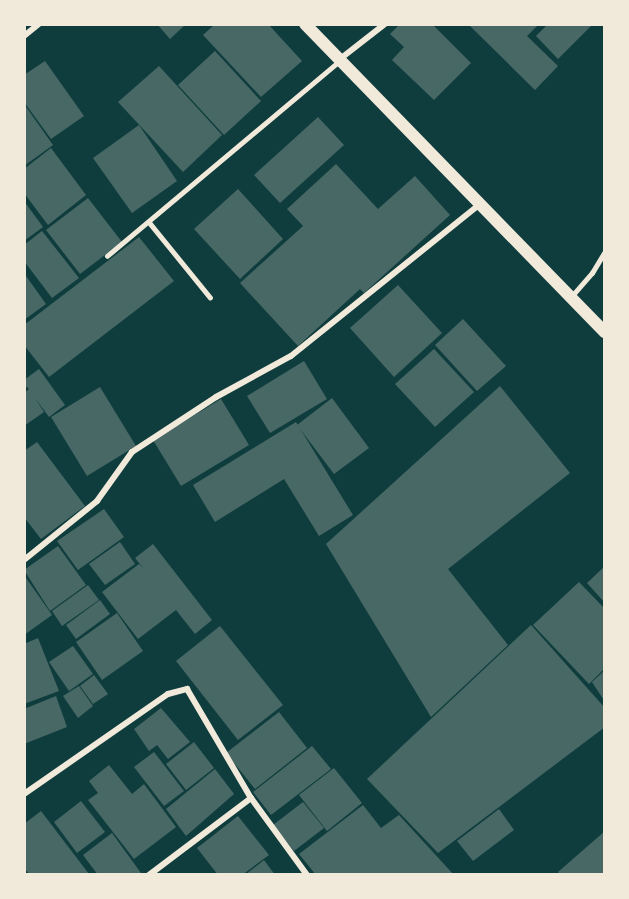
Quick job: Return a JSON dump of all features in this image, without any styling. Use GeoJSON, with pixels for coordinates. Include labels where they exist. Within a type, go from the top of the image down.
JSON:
{"type":"FeatureCollection","features":[{"type":"Feature","properties":{"kind":"main road"},"geometry":{"type":"LineString","coordinates":[[305,24],[605,332]]}},
{"type":"Feature","properties":{"kind":"street"},"geometry":{"type":"LineString","coordinates":[[24,36],[39,24]]}},
{"type":"Feature","properties":{"kind":"street"},"geometry":{"type":"LineString","coordinates":[[340,60],[385,24]]}},
{"type":"Feature","properties":{"kind":"street"},"geometry":{"type":"LineString","coordinates":[[24,560],[97,501],[132,452],[216,397],[291,356],[480,204]]}},
{"type":"Feature","properties":{"kind":"street"},"geometry":{"type":"LineString","coordinates":[[24,794],[168,694],[187,689],[251,798],[307,875]]}},
{"type":"Feature","properties":{"kind":"street"},"geometry":{"type":"LineString","coordinates":[[149,875],[251,798]]}},
{"type":"Feature","properties":{"kind":"lane"},"geometry":{"type":"LineString","coordinates":[[107,256],[340,60]]}},
{"type":"Feature","properties":{"kind":"lane"},"geometry":{"type":"LineString","coordinates":[[149,222],[210,297]]}},
{"type":"Feature","properties":{"kind":"lane"},"geometry":{"type":"LineString","coordinates":[[571,297],[592,273],[605,251]]}},
{"type":"Feature","properties":{"kind":"building"},"geometry":{"type":"Polygon","coordinates":[[[157,24],[186,24],[170,39],[157,24]]]}},
{"type":"Feature","properties":{"kind":"building"},"geometry":{"type":"Polygon","coordinates":[[[215,24],[268,24],[302,61],[261,97],[203,35],[215,24]]]}},
{"type":"Feature","properties":{"kind":"building"},"geometry":{"type":"Polygon","coordinates":[[[400,24],[432,24],[471,63],[434,100],[392,60],[404,47],[390,34],[400,24]]]}},
{"type":"Feature","properties":{"kind":"building"},"geometry":{"type":"Polygon","coordinates":[[[468,24],[539,24],[527,36],[558,66],[535,90],[468,24]]]}},
{"type":"Feature","properties":{"kind":"building"},"geometry":{"type":"Polygon","coordinates":[[[548,24],[593,24],[558,59],[536,36],[548,24]]]}},
{"type":"Feature","properties":{"kind":"building"},"geometry":{"type":"Polygon","coordinates":[[[215,51],[261,101],[224,135],[178,85],[215,51]]]}},
{"type":"Feature","properties":{"kind":"building"},"geometry":{"type":"Polygon","coordinates":[[[45,61],[84,116],[51,139],[24,102],[24,75],[45,61]]]}},
{"type":"Feature","properties":{"kind":"building"},"geometry":{"type":"Polygon","coordinates":[[[159,66],[222,135],[183,172],[118,102],[159,66]]]}},
{"type":"Feature","properties":{"kind":"building"},"geometry":{"type":"Polygon","coordinates":[[[24,104],[53,145],[24,166],[24,104]]]}},
{"type":"Feature","properties":{"kind":"building"},"geometry":{"type":"Polygon","coordinates":[[[318,117],[344,145],[280,203],[254,175],[318,117]]]}},
{"type":"Feature","properties":{"kind":"building"},"geometry":{"type":"Polygon","coordinates":[[[139,125],[177,181],[132,213],[93,158],[139,125]]]}},
{"type":"Feature","properties":{"kind":"building"},"geometry":{"type":"Polygon","coordinates":[[[51,148],[86,195],[48,225],[24,193],[24,169],[51,148]]]}},
{"type":"Feature","properties":{"kind":"building"},"geometry":{"type":"Polygon","coordinates":[[[336,164],[378,209],[415,176],[450,215],[364,293],[360,289],[298,346],[240,283],[303,226],[287,209],[336,164]]]}},
{"type":"Feature","properties":{"kind":"building"},"geometry":{"type":"Polygon","coordinates":[[[238,189],[283,239],[240,279],[194,229],[238,189]]]}},
{"type":"Feature","properties":{"kind":"building"},"geometry":{"type":"Polygon","coordinates":[[[88,198],[122,242],[80,274],[46,230],[88,198]]]}},
{"type":"Feature","properties":{"kind":"building"},"geometry":{"type":"Polygon","coordinates":[[[24,201],[43,227],[24,241],[24,201]]]}},
{"type":"Feature","properties":{"kind":"building"},"geometry":{"type":"Polygon","coordinates":[[[42,231],[79,278],[52,298],[24,261],[24,245],[42,231]]]}},
{"type":"Feature","properties":{"kind":"building"},"geometry":{"type":"Polygon","coordinates":[[[139,237],[174,281],[49,377],[24,345],[24,325],[139,237]]]}},
{"type":"Feature","properties":{"kind":"building"},"geometry":{"type":"Polygon","coordinates":[[[26,276],[46,304],[24,320],[24,278],[26,276]]]}},
{"type":"Feature","properties":{"kind":"building"},"geometry":{"type":"Polygon","coordinates":[[[398,285],[442,333],[394,377],[350,328],[398,285]]]}},
{"type":"Feature","properties":{"kind":"building"},"geometry":{"type":"Polygon","coordinates":[[[463,319],[506,366],[477,391],[435,345],[463,319]]]}},
{"type":"Feature","properties":{"kind":"building"},"geometry":{"type":"Polygon","coordinates":[[[434,349],[474,392],[435,427],[395,384],[434,349]]]}},
{"type":"Feature","properties":{"kind":"building"},"geometry":{"type":"Polygon","coordinates":[[[304,361],[327,399],[270,433],[247,396],[304,361]]]}},
{"type":"Feature","properties":{"kind":"building"},"geometry":{"type":"Polygon","coordinates":[[[39,369],[65,405],[49,417],[35,398],[44,412],[24,426],[24,393],[29,389],[27,387],[24,389],[24,380],[39,369]]]}},
{"type":"Feature","properties":{"kind":"building"},"geometry":{"type":"Polygon","coordinates":[[[500,386],[570,473],[448,569],[508,645],[431,717],[326,544],[500,386]]]}},
{"type":"Feature","properties":{"kind":"building"},"geometry":{"type":"Polygon","coordinates":[[[100,387],[136,446],[87,476],[51,417],[100,387]]]}},
{"type":"Feature","properties":{"kind":"building"},"geometry":{"type":"Polygon","coordinates":[[[332,398],[369,448],[334,474],[297,425],[332,398]]]}},
{"type":"Feature","properties":{"kind":"building"},"geometry":{"type":"Polygon","coordinates":[[[221,399],[249,445],[181,486],[153,440],[221,399]]]}},
{"type":"Feature","properties":{"kind":"building"},"geometry":{"type":"Polygon","coordinates":[[[296,422],[353,515],[319,536],[284,479],[215,522],[193,485],[296,422]]]}},
{"type":"Feature","properties":{"kind":"building"},"geometry":{"type":"Polygon","coordinates":[[[37,442],[85,506],[41,539],[24,517],[24,451],[37,442]]]}},
{"type":"Feature","properties":{"kind":"building"},"geometry":{"type":"Polygon","coordinates":[[[104,509],[124,537],[78,570],[57,541],[104,509]]]}},
{"type":"Feature","properties":{"kind":"building"},"geometry":{"type":"Polygon","coordinates":[[[120,542],[135,564],[105,585],[89,564],[120,542]]]}},
{"type":"Feature","properties":{"kind":"building"},"geometry":{"type":"Polygon","coordinates":[[[153,544],[212,620],[195,634],[176,610],[138,639],[102,592],[139,564],[143,568],[135,558],[153,544]]]}},
{"type":"Feature","properties":{"kind":"building"},"geometry":{"type":"Polygon","coordinates":[[[58,546],[86,585],[50,611],[24,570],[58,546]]]}},
{"type":"Feature","properties":{"kind":"building"},"geometry":{"type":"Polygon","coordinates":[[[605,566],[605,603],[587,583],[605,566]]]}},
{"type":"Feature","properties":{"kind":"building"},"geometry":{"type":"Polygon","coordinates":[[[24,575],[52,615],[24,635],[24,575]]]}},
{"type":"Feature","properties":{"kind":"building"},"geometry":{"type":"Polygon","coordinates":[[[579,582],[605,609],[605,668],[589,684],[533,625],[579,582]]]}},
{"type":"Feature","properties":{"kind":"building"},"geometry":{"type":"Polygon","coordinates":[[[88,585],[99,600],[62,626],[52,611],[88,585]]]}},
{"type":"Feature","properties":{"kind":"building"},"geometry":{"type":"Polygon","coordinates":[[[100,600],[110,614],[76,639],[66,625],[100,600]]]}},
{"type":"Feature","properties":{"kind":"building"},"geometry":{"type":"Polygon","coordinates":[[[117,613],[143,651],[102,680],[76,642],[117,613]]]}},
{"type":"Feature","properties":{"kind":"building"},"geometry":{"type":"Polygon","coordinates":[[[531,625],[605,708],[605,727],[438,853],[367,779],[531,625]]]}},
{"type":"Feature","properties":{"kind":"building"},"geometry":{"type":"Polygon","coordinates":[[[220,626],[283,705],[238,740],[176,661],[220,626]]]}},
{"type":"Feature","properties":{"kind":"building"},"geometry":{"type":"Polygon","coordinates":[[[38,638],[59,691],[24,704],[24,644],[38,638]]]}},
{"type":"Feature","properties":{"kind":"building"},"geometry":{"type":"Polygon","coordinates":[[[73,646],[93,674],[69,691],[49,662],[73,646]]]}},
{"type":"Feature","properties":{"kind":"building"},"geometry":{"type":"Polygon","coordinates":[[[605,670],[605,702],[592,682],[605,670]]]}},
{"type":"Feature","properties":{"kind":"building"},"geometry":{"type":"Polygon","coordinates":[[[94,675],[108,694],[93,704],[80,686],[94,675]]]}},
{"type":"Feature","properties":{"kind":"building"},"geometry":{"type":"Polygon","coordinates":[[[79,686],[93,706],[78,718],[63,696],[79,686]]]}},
{"type":"Feature","properties":{"kind":"building"},"geometry":{"type":"Polygon","coordinates":[[[56,696],[67,727],[24,744],[24,709],[56,696]]]}},
{"type":"Feature","properties":{"kind":"building"},"geometry":{"type":"Polygon","coordinates":[[[161,708],[190,742],[168,759],[157,745],[149,751],[134,729],[161,708]]]}},
{"type":"Feature","properties":{"kind":"building"},"geometry":{"type":"Polygon","coordinates":[[[279,712],[307,748],[255,789],[226,753],[279,712]]]}},
{"type":"Feature","properties":{"kind":"building"},"geometry":{"type":"Polygon","coordinates":[[[194,742],[214,768],[186,790],[166,764],[194,742]]]}},
{"type":"Feature","properties":{"kind":"building"},"geometry":{"type":"Polygon","coordinates":[[[312,746],[331,769],[271,815],[253,792],[312,746]]]}},
{"type":"Feature","properties":{"kind":"building"},"geometry":{"type":"Polygon","coordinates":[[[154,752],[184,791],[164,806],[134,767],[154,752]]]}},
{"type":"Feature","properties":{"kind":"building"},"geometry":{"type":"Polygon","coordinates":[[[109,765],[132,794],[144,784],[176,827],[134,859],[88,800],[98,793],[89,781],[109,765]]]}},
{"type":"Feature","properties":{"kind":"building"},"geometry":{"type":"Polygon","coordinates":[[[334,768],[362,803],[327,831],[299,795],[334,768]]]}},
{"type":"Feature","properties":{"kind":"building"},"geometry":{"type":"Polygon","coordinates":[[[215,769],[234,794],[186,836],[166,809],[215,769]]]}},
{"type":"Feature","properties":{"kind":"building"},"geometry":{"type":"Polygon","coordinates":[[[81,801],[105,832],[77,853],[54,822],[81,801]]]}},
{"type":"Feature","properties":{"kind":"building"},"geometry":{"type":"Polygon","coordinates":[[[303,802],[324,828],[294,851],[273,825],[303,802]]]}},
{"type":"Feature","properties":{"kind":"building"},"geometry":{"type":"Polygon","coordinates":[[[363,805],[381,828],[399,815],[454,875],[316,875],[299,854],[363,805]]]}},
{"type":"Feature","properties":{"kind":"building"},"geometry":{"type":"Polygon","coordinates":[[[499,809],[514,830],[473,861],[457,841],[499,809]]]}},
{"type":"Feature","properties":{"kind":"building"},"geometry":{"type":"Polygon","coordinates":[[[41,811],[88,875],[30,875],[24,868],[24,824],[41,811]]]}},
{"type":"Feature","properties":{"kind":"building"},"geometry":{"type":"Polygon","coordinates":[[[238,816],[269,855],[242,875],[218,875],[197,848],[238,816]]]}},
{"type":"Feature","properties":{"kind":"building"},"geometry":{"type":"Polygon","coordinates":[[[605,831],[605,875],[561,875],[558,872],[605,831]]]}},
{"type":"Feature","properties":{"kind":"building"},"geometry":{"type":"Polygon","coordinates":[[[112,833],[141,873],[139,875],[98,875],[83,855],[112,833]]]}},
{"type":"Feature","properties":{"kind":"building"},"geometry":{"type":"Polygon","coordinates":[[[264,860],[275,875],[245,875],[264,860]]]}}]}
